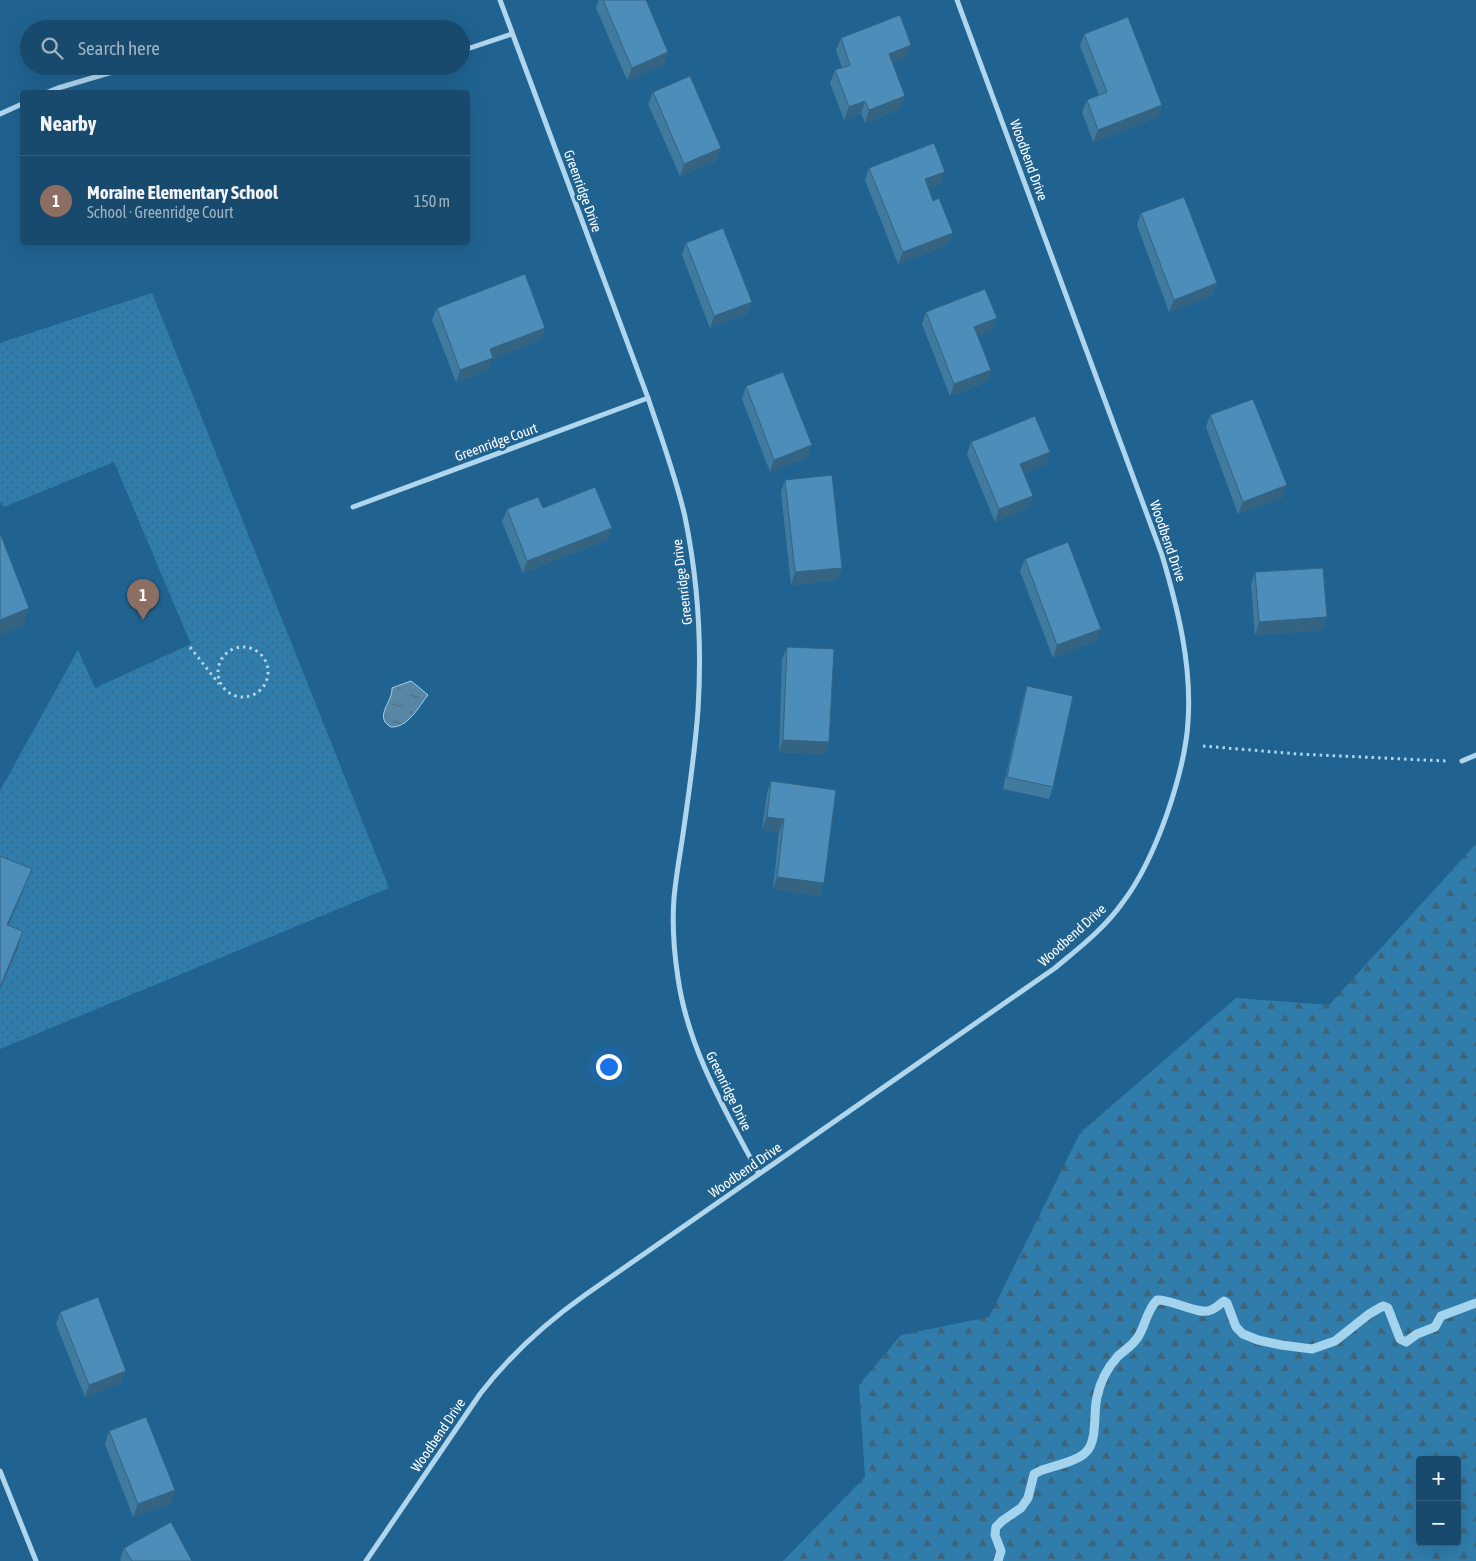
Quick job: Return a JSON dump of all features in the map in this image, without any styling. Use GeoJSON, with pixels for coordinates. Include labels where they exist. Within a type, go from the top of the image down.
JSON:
{"type":"FeatureCollection","features":[{"type":"Feature","properties":{"kind":"street","name":"Greenridge Drive"},"geometry":{"type":"LineString","coordinates":[[500,0],[648,398],[667,454],[684,516],[693,563],[700,663],[698,709],[691,778],[674,898],[673,933],[678,979],[688,1026],[706,1073],[759,1174]]}},
{"type":"Feature","properties":{"kind":"street","name":"Woodbend Drive"},"geometry":{"type":"LineString","coordinates":[[366,1561],[464,1416],[516,1352],[555,1316],[1040,980],[1075,952],[1123,903],[1156,844],[1175,789],[1188,723],[1189,687],[1186,656],[1172,587],[1165,563],[958,0]]}},
{"type":"Feature","properties":{"kind":"street"},"geometry":{"type":"LineString","coordinates":[[470,48],[512,34]]}},
{"type":"Feature","properties":{"kind":"street"},"geometry":{"type":"LineString","coordinates":[[53,90],[102,75]]}},
{"type":"Feature","properties":{"kind":"street"},"geometry":{"type":"LineString","coordinates":[[0,114],[20,105]]}},
{"type":"Feature","properties":{"kind":"street","name":"Greenridge Court"},"geometry":{"type":"LineString","coordinates":[[353,507],[648,398]]}},
{"type":"Feature","properties":{"kind":"street"},"geometry":{"type":"LineString","coordinates":[[1462,761],[1476,755]]}},
{"type":"Feature","properties":{"kind":"street"},"geometry":{"type":"LineString","coordinates":[[0,1471],[36,1561]]}},
{"type":"Feature","properties":{"kind":"path"},"geometry":{"type":"LineString","coordinates":[[190,647],[223,688],[229,694],[244,698],[259,692],[268,679],[267,664],[262,656],[255,650],[247,647],[238,647],[230,650],[223,656],[219,664],[219,681],[223,688]]}},
{"type":"Feature","properties":{"kind":"path"},"geometry":{"type":"LineString","coordinates":[[1185,745],[1298,754],[1462,761]]}},
{"type":"Feature","properties":{"kind":"green space"},"geometry":{"type":"Polygon","coordinates":[[[152,293],[389,888],[0,1049],[0,791],[78,650],[95,688],[191,644],[114,462],[4,507],[0,502],[0,343],[152,293]]]}},
{"type":"Feature","properties":{"kind":"green space"},"geometry":{"type":"Polygon","coordinates":[[[1476,844],[1476,1561],[783,1561],[865,1477],[859,1385],[901,1335],[989,1317],[1080,1133],[1236,998],[1329,1005],[1476,844]]]}},
{"type":"Feature","properties":{"kind":"water"},"geometry":{"type":"Polygon","coordinates":[[[411,681],[428,695],[408,720],[403,724],[391,727],[386,723],[384,714],[392,688],[411,681]]]}},
{"type":"Feature","properties":{"kind":"building"},"geometry":{"type":"Polygon","coordinates":[[[603,0],[646,0],[668,52],[632,68],[603,0]]]}},
{"type":"Feature","properties":{"kind":"building"},"geometry":{"type":"Polygon","coordinates":[[[900,15],[911,45],[889,54],[905,96],[869,110],[865,101],[849,107],[835,70],[850,65],[841,38],[900,15]]]}},
{"type":"Feature","properties":{"kind":"building"},"geometry":{"type":"Polygon","coordinates":[[[1128,17],[1162,105],[1098,130],[1087,100],[1107,92],[1084,34],[1128,17]]]}},
{"type":"Feature","properties":{"kind":"building"},"geometry":{"type":"Polygon","coordinates":[[[690,76],[721,148],[684,164],[653,92],[690,76]]]}},
{"type":"Feature","properties":{"kind":"building"},"geometry":{"type":"Polygon","coordinates":[[[934,143],[945,172],[925,179],[933,201],[939,198],[953,233],[903,252],[869,168],[934,143]]]}},
{"type":"Feature","properties":{"kind":"building"},"geometry":{"type":"Polygon","coordinates":[[[1184,197],[1217,283],[1174,300],[1141,213],[1184,197]]]}},
{"type":"Feature","properties":{"kind":"building"},"geometry":{"type":"Polygon","coordinates":[[[723,228],[752,302],[714,316],[686,243],[723,228]]]}},
{"type":"Feature","properties":{"kind":"building"},"geometry":{"type":"Polygon","coordinates":[[[525,274],[545,328],[490,349],[493,358],[460,370],[437,308],[525,274]]]}},
{"type":"Feature","properties":{"kind":"building"},"geometry":{"type":"Polygon","coordinates":[[[985,289],[997,318],[974,327],[991,370],[954,384],[926,312],[985,289]]]}},
{"type":"Feature","properties":{"kind":"building"},"geometry":{"type":"Polygon","coordinates":[[[783,372],[812,445],[774,460],[746,386],[783,372]]]}},
{"type":"Feature","properties":{"kind":"building"},"geometry":{"type":"Polygon","coordinates":[[[1253,399],[1287,485],[1243,502],[1210,415],[1253,399]]]}},
{"type":"Feature","properties":{"kind":"building"},"geometry":{"type":"Polygon","coordinates":[[[1035,416],[1050,452],[1020,464],[1033,496],[999,509],[971,442],[1035,416]]]}},
{"type":"Feature","properties":{"kind":"building"},"geometry":{"type":"Polygon","coordinates":[[[832,475],[842,568],[795,572],[785,480],[832,475]]]}},
{"type":"Feature","properties":{"kind":"building"},"geometry":{"type":"Polygon","coordinates":[[[595,487],[612,528],[527,561],[507,509],[538,497],[543,508],[595,487]]]}},
{"type":"Feature","properties":{"kind":"building"},"geometry":{"type":"Polygon","coordinates":[[[0,533],[29,608],[0,620],[0,533]]]}},
{"type":"Feature","properties":{"kind":"building"},"geometry":{"type":"Polygon","coordinates":[[[1068,542],[1101,629],[1057,645],[1025,559],[1068,542]]]}},
{"type":"Feature","properties":{"kind":"building"},"geometry":{"type":"Polygon","coordinates":[[[1323,568],[1327,617],[1259,622],[1255,572],[1323,568]]]}},
{"type":"Feature","properties":{"kind":"building"},"geometry":{"type":"Polygon","coordinates":[[[787,647],[834,649],[829,742],[783,740],[787,647]]]}},
{"type":"Feature","properties":{"kind":"building"},"geometry":{"type":"Polygon","coordinates":[[[1027,686],[1073,696],[1053,787],[1007,777],[1027,686]]]}},
{"type":"Feature","properties":{"kind":"building"},"geometry":{"type":"Polygon","coordinates":[[[771,781],[836,790],[824,883],[777,877],[784,819],[767,817],[771,781]]]}},
{"type":"Feature","properties":{"kind":"building"},"geometry":{"type":"Polygon","coordinates":[[[0,856],[32,869],[7,925],[23,931],[0,987],[0,856]]]}},
{"type":"Feature","properties":{"kind":"building"},"geometry":{"type":"Polygon","coordinates":[[[98,1297],[126,1371],[89,1385],[60,1312],[98,1297]]]}},
{"type":"Feature","properties":{"kind":"building"},"geometry":{"type":"Polygon","coordinates":[[[146,1417],[175,1490],[138,1504],[109,1431],[146,1417]]]}},
{"type":"Feature","properties":{"kind":"building"},"geometry":{"type":"Polygon","coordinates":[[[171,1522],[192,1561],[132,1561],[124,1548],[171,1522]]]}},
{"type":"Feature","properties":{"kind":"waterway"},"geometry":{"type":"LineString","coordinates":[[998,1561],[1001,1551],[995,1535],[996,1527],[1021,1508],[1028,1498],[1034,1474],[1077,1458],[1090,1447],[1094,1434],[1098,1391],[1102,1380],[1114,1360],[1138,1337],[1151,1308],[1157,1300],[1200,1311],[1213,1309],[1224,1301],[1227,1303],[1236,1327],[1243,1334],[1258,1340],[1312,1349],[1335,1341],[1369,1314],[1383,1306],[1388,1308],[1400,1339],[1406,1342],[1417,1334],[1435,1327],[1441,1316],[1476,1303]]}},
{"type":"Feature","properties":{"kind":"place","name":"Moraine Elementary School"},"geometry":{"type":"Point","coordinates":[143,620]}}]}
